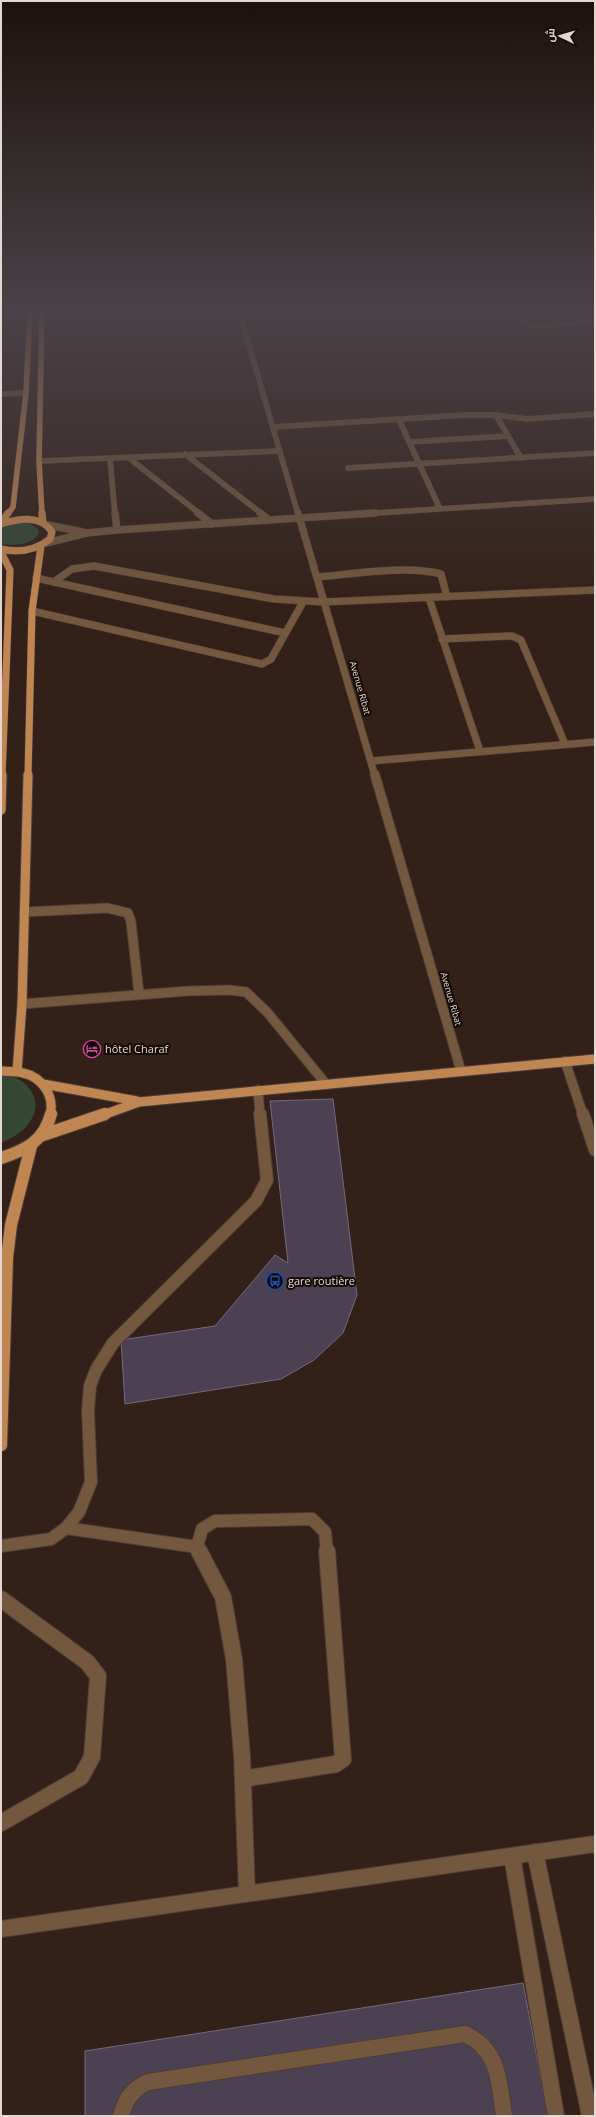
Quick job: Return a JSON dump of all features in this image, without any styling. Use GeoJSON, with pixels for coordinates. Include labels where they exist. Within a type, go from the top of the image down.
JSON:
{"type":"FeatureCollection","features":[{"type":"Feature","properties":{"kind":"main road"},"geometry":{"type":"LineString","coordinates":[[1,524],[13,507],[24,410]]}},
{"type":"Feature","properties":{"kind":"main road"},"geometry":{"type":"LineString","coordinates":[[40,410],[39,461],[45,524]]}},
{"type":"Feature","properties":{"kind":"main road"},"geometry":{"type":"LineString","coordinates":[[1,524],[22,520],[45,524],[51,528],[52,536],[44,544],[23,551],[1,551],[10,570],[3,698],[1,810]]}},
{"type":"Feature","properties":{"kind":"main road"},"geometry":{"type":"LineString","coordinates":[[17,1072],[22,1004],[32,611],[36,578],[44,544]]}},
{"type":"Feature","properties":{"kind":"main road"},"geometry":{"type":"LineString","coordinates":[[43,1134],[139,1102],[595,1058]]}},
{"type":"Feature","properties":{"kind":"main road"},"geometry":{"type":"LineString","coordinates":[[1,1071],[17,1072],[32,1076],[43,1084],[50,1095],[53,1107],[51,1121],[43,1134],[31,1146],[12,1156],[1,1158]]}},
{"type":"Feature","properties":{"kind":"main road"},"geometry":{"type":"LineString","coordinates":[[43,1084],[139,1102]]}},
{"type":"Feature","properties":{"kind":"main road"},"geometry":{"type":"LineString","coordinates":[[1,1445],[6,1258],[11,1226],[31,1146]]}},
{"type":"Feature","properties":{"kind":"street","name":"Avenue Ribat"},"geometry":{"type":"LineString","coordinates":[[268,410],[461,1071]]}},
{"type":"Feature","properties":{"kind":"street"},"geometry":{"type":"LineString","coordinates":[[273,427],[465,415],[496,415],[527,419],[595,414]]}},
{"type":"Feature","properties":{"kind":"street"},"geometry":{"type":"LineString","coordinates":[[496,415],[521,458]]}},
{"type":"Feature","properties":{"kind":"street"},"geometry":{"type":"LineString","coordinates":[[398,420],[440,509]]}},
{"type":"Feature","properties":{"kind":"street"},"geometry":{"type":"LineString","coordinates":[[409,442],[508,436]]}},
{"type":"Feature","properties":{"kind":"street"},"geometry":{"type":"LineString","coordinates":[[39,461],[280,451]]}},
{"type":"Feature","properties":{"kind":"street"},"geometry":{"type":"LineString","coordinates":[[348,468],[595,453]]}},
{"type":"Feature","properties":{"kind":"street"},"geometry":{"type":"LineString","coordinates":[[185,454],[269,520]]}},
{"type":"Feature","properties":{"kind":"street"},"geometry":{"type":"LineString","coordinates":[[129,458],[212,524]]}},
{"type":"Feature","properties":{"kind":"street"},"geometry":{"type":"LineString","coordinates":[[110,459],[117,530]]}},
{"type":"Feature","properties":{"kind":"street"},"geometry":{"type":"LineString","coordinates":[[44,544],[87,533],[117,530],[595,500]]}},
{"type":"Feature","properties":{"kind":"street"},"geometry":{"type":"LineString","coordinates":[[45,524],[87,533]]}},
{"type":"Feature","properties":{"kind":"street"},"geometry":{"type":"LineString","coordinates":[[55,582],[72,569],[94,566],[274,599],[303,602],[595,590]]}},
{"type":"Feature","properties":{"kind":"street"},"geometry":{"type":"LineString","coordinates":[[317,577],[430,570],[441,574],[447,597]]}},
{"type":"Feature","properties":{"kind":"street"},"geometry":{"type":"LineString","coordinates":[[36,578],[285,633]]}},
{"type":"Feature","properties":{"kind":"street"},"geometry":{"type":"LineString","coordinates":[[429,598],[480,751]]}},
{"type":"Feature","properties":{"kind":"street"},"geometry":{"type":"LineString","coordinates":[[32,611],[262,664],[271,659],[303,602]]}},
{"type":"Feature","properties":{"kind":"street"},"geometry":{"type":"LineString","coordinates":[[442,639],[512,636],[521,640],[566,744]]}},
{"type":"Feature","properties":{"kind":"street"},"geometry":{"type":"LineString","coordinates":[[370,761],[595,742]]}},
{"type":"Feature","properties":{"kind":"street"},"geometry":{"type":"LineString","coordinates":[[24,912],[106,908],[128,913],[131,922],[140,994]]}},
{"type":"Feature","properties":{"kind":"street"},"geometry":{"type":"LineString","coordinates":[[22,1004],[202,990],[246,992],[267,1012],[326,1084]]}},
{"type":"Feature","properties":{"kind":"street"},"geometry":{"type":"LineString","coordinates":[[565,1061],[595,1150]]}},
{"type":"Feature","properties":{"kind":"street"},"geometry":{"type":"LineString","coordinates":[[1,1546],[52,1538],[66,1528],[79,1512],[91,1482],[88,1411],[90,1386],[96,1370],[113,1343],[256,1201],[267,1180],[258,1090]]}},
{"type":"Feature","properties":{"kind":"street"},"geometry":{"type":"LineString","coordinates":[[243,1780],[336,1764],[343,1759],[325,1532],[320,1525],[312,1519],[215,1521],[202,1529],[197,1547],[223,1598],[234,1660],[243,1780],[247,1894]]}},
{"type":"Feature","properties":{"kind":"street"},"geometry":{"type":"LineString","coordinates":[[66,1528],[197,1547]]}},
{"type":"Feature","properties":{"kind":"street"},"geometry":{"type":"LineString","coordinates":[[1,1599],[87,1662],[98,1676],[92,1757],[81,1777],[1,1823]]}},
{"type":"Feature","properties":{"kind":"street"},"geometry":{"type":"LineString","coordinates":[[1,1929],[595,1844]]}},
{"type":"Feature","properties":{"kind":"street"},"geometry":{"type":"LineString","coordinates":[[535,1852],[590,2116]]}},
{"type":"Feature","properties":{"kind":"street"},"geometry":{"type":"LineString","coordinates":[[512,1856],[556,2116]]}},
{"type":"Feature","properties":{"kind":"street"},"geometry":{"type":"LineString","coordinates":[[121,2116],[124,2103],[130,2092],[138,2085],[148,2082],[464,2034],[475,2037],[484,2044],[490,2052],[494,2062],[504,2116]]}},
{"type":"Feature","properties":{"kind":"green space"},"geometry":{"type":"Polygon","coordinates":[[[27,522],[38,529],[39,532],[33,540],[17,545],[1,544],[1,525],[27,522]]]}},
{"type":"Feature","properties":{"kind":"green space"},"geometry":{"type":"Polygon","coordinates":[[[1,1075],[19,1079],[26,1084],[34,1098],[35,1106],[34,1115],[26,1127],[16,1135],[1,1143],[1,1075]]]}},
{"type":"Feature","properties":{"kind":"building"},"geometry":{"type":"Polygon","coordinates":[[[333,1099],[357,1295],[343,1333],[314,1360],[281,1379],[125,1404],[121,1340],[215,1326],[275,1255],[288,1263],[270,1101],[333,1099]]]}},
{"type":"Feature","properties":{"kind":"building"},"geometry":{"type":"Polygon","coordinates":[[[523,1983],[548,2116],[85,2116],[85,2051],[523,1983]]]}},
{"type":"Feature","properties":{"kind":"place","name":"hôtel Charaf"},"geometry":{"type":"Point","coordinates":[92,1049]}},
{"type":"Feature","properties":{"kind":"place","name":"gare routière"},"geometry":{"type":"Point","coordinates":[275,1281]}}]}
